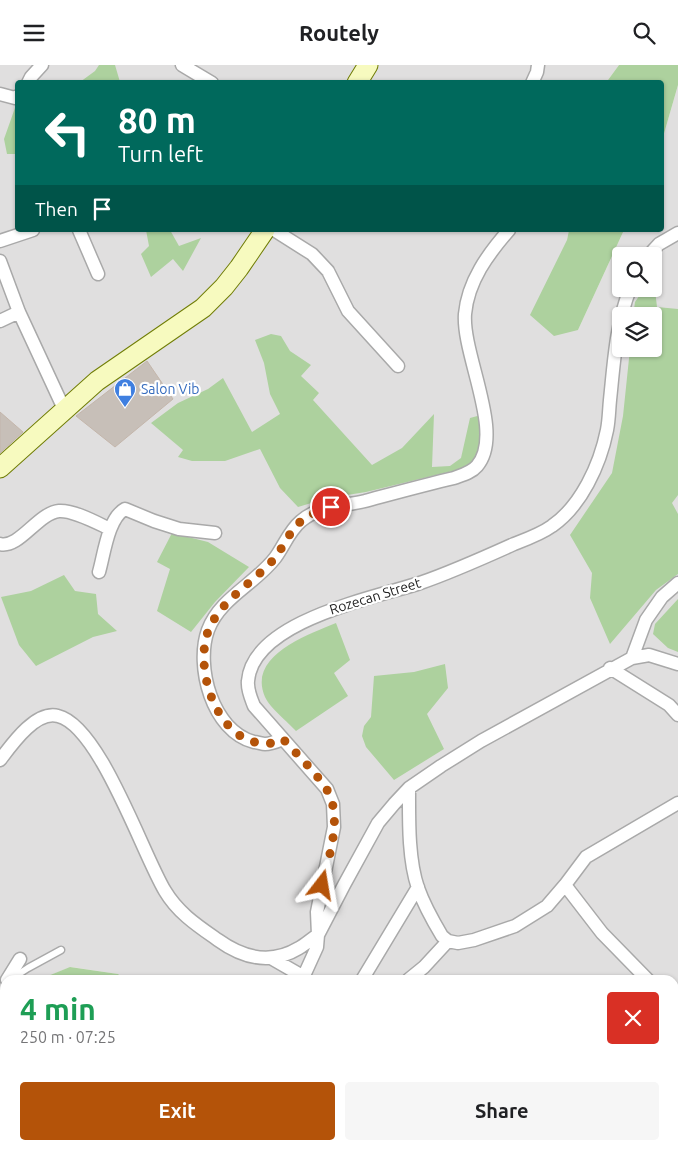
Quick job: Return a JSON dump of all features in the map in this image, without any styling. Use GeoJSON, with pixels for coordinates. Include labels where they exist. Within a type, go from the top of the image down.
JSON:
{"type":"FeatureCollection","features":[{"type":"Feature","properties":{"kind":"street"},"geometry":{"type":"LineString","coordinates":[[30,80],[42,65]]}},
{"type":"Feature","properties":{"kind":"street"},"geometry":{"type":"LineString","coordinates":[[182,65],[207,80]]}},
{"type":"Feature","properties":{"kind":"street"},"geometry":{"type":"LineString","coordinates":[[359,80],[368,65]]}},
{"type":"Feature","properties":{"kind":"street"},"geometry":{"type":"LineString","coordinates":[[533,80],[538,65]]}},
{"type":"Feature","properties":{"kind":"street"},"geometry":{"type":"LineString","coordinates":[[0,94],[15,98]]}},
{"type":"Feature","properties":{"kind":"street"},"geometry":{"type":"LineString","coordinates":[[0,241],[27,232]]}},
{"type":"Feature","properties":{"kind":"street"},"geometry":{"type":"LineString","coordinates":[[80,232],[98,274]]}},
{"type":"Feature","properties":{"kind":"street"},"geometry":{"type":"LineString","coordinates":[[0,468],[97,381],[203,308],[234,274],[264,232]]}},
{"type":"Feature","properties":{"kind":"street"},"geometry":{"type":"LineString","coordinates":[[277,232],[312,254],[328,271],[348,311],[398,366]]}},
{"type":"Feature","properties":{"kind":"street"},"geometry":{"type":"LineString","coordinates":[[283,739],[265,744],[248,740],[237,734],[224,721],[212,701],[207,684],[204,665],[208,630],[223,605],[264,570],[275,558],[300,521],[309,515],[331,507],[363,501],[454,478],[467,474],[477,466],[483,457],[487,441],[487,423],[468,347],[465,311],[480,268],[506,232]]}},
{"type":"Feature","properties":{"kind":"street"},"geometry":{"type":"LineString","coordinates":[[656,247],[678,233]]}},
{"type":"Feature","properties":{"kind":"street"},"geometry":{"type":"LineString","coordinates":[[0,261],[19,312],[64,409]]}},
{"type":"Feature","properties":{"kind":"street","name":"Rozecan Street"},"geometry":{"type":"LineString","coordinates":[[318,935],[317,912],[332,842],[334,827],[333,805],[327,789],[254,706],[249,694],[247,681],[251,668],[257,656],[284,632],[326,611],[421,582],[507,548],[551,527],[575,505],[591,476],[607,430],[615,348],[620,321],[628,297]]}},
{"type":"Feature","properties":{"kind":"street"},"geometry":{"type":"LineString","coordinates":[[0,321],[19,312]]}},
{"type":"Feature","properties":{"kind":"street"},"geometry":{"type":"LineString","coordinates":[[99,572],[110,529],[120,512],[124,509],[179,529],[215,533]]}},
{"type":"Feature","properties":{"kind":"street"},"geometry":{"type":"LineString","coordinates":[[0,544],[11,544],[49,514],[59,511],[72,513],[110,529]]}},
{"type":"Feature","properties":{"kind":"street"},"geometry":{"type":"LineString","coordinates":[[632,658],[646,620],[662,597],[678,583]]}},
{"type":"Feature","properties":{"kind":"street"},"geometry":{"type":"LineString","coordinates":[[305,975],[317,947],[318,935],[378,823],[409,788],[481,741],[610,668],[632,658],[650,655],[678,664]]}},
{"type":"Feature","properties":{"kind":"street"},"geometry":{"type":"LineString","coordinates":[[610,668],[669,705],[678,715]]}},
{"type":"Feature","properties":{"kind":"street"},"geometry":{"type":"LineString","coordinates":[[0,759],[27,727],[44,717],[58,715],[81,731],[98,756],[136,829],[164,891],[177,908],[198,926],[240,953],[271,958],[286,955],[318,935]]}},
{"type":"Feature","properties":{"kind":"street"},"geometry":{"type":"LineString","coordinates":[[409,788],[410,827],[414,871],[418,887],[442,936],[448,941],[458,943],[516,927],[547,906],[566,885],[586,857],[678,803]]}},
{"type":"Feature","properties":{"kind":"street"},"geometry":{"type":"LineString","coordinates":[[566,885],[602,933],[643,975]]}},
{"type":"Feature","properties":{"kind":"street"},"geometry":{"type":"LineString","coordinates":[[365,975],[418,887]]}},
{"type":"Feature","properties":{"kind":"street"},"geometry":{"type":"LineString","coordinates":[[414,975],[448,941]]}},
{"type":"Feature","properties":{"kind":"street"},"geometry":{"type":"LineString","coordinates":[[271,958],[297,975]]}},
{"type":"Feature","properties":{"kind":"street"},"geometry":{"type":"LineString","coordinates":[[10,975],[20,959]]}},
{"type":"Feature","properties":{"kind":"lane"},"geometry":{"type":"LineString","coordinates":[[16,975],[61,950]]}},
{"type":"Feature","properties":{"kind":"shaded area"},"geometry":{"type":"Polygon","coordinates":[[[0,65],[619,65],[608,80],[15,80],[15,232],[569,232],[567,240],[578,330],[612,256],[612,297],[662,297],[662,247],[616,247],[623,232],[664,232],[664,134],[678,85],[678,975],[118,974],[71,967],[51,975],[0,975],[0,65]]]}},
{"type":"Feature","properties":{"kind":"green space"},"geometry":{"type":"Polygon","coordinates":[[[99,65],[115,65],[119,80],[83,80],[95,71],[99,65]]]}},
{"type":"Feature","properties":{"kind":"green space"},"geometry":{"type":"Polygon","coordinates":[[[619,65],[678,65],[678,85],[664,134],[664,80],[608,80],[619,65]]]}},
{"type":"Feature","properties":{"kind":"green space"},"geometry":{"type":"Polygon","coordinates":[[[15,108],[15,154],[7,154],[4,139],[15,108]]]}},
{"type":"Feature","properties":{"kind":"green space"},"geometry":{"type":"Polygon","coordinates":[[[146,232],[171,232],[179,246],[201,238],[183,271],[173,259],[151,277],[141,254],[149,246],[146,232]]]}},
{"type":"Feature","properties":{"kind":"green space"},"geometry":{"type":"Polygon","coordinates":[[[569,232],[623,232],[616,247],[612,247],[612,256],[578,330],[554,336],[530,315],[567,240],[569,232]]]}},
{"type":"Feature","properties":{"kind":"green space"},"geometry":{"type":"Polygon","coordinates":[[[638,297],[656,297],[657,307],[634,307],[638,297]]]}},
{"type":"Feature","properties":{"kind":"green space"},"geometry":{"type":"Polygon","coordinates":[[[662,307],[678,309],[678,495],[672,503],[678,514],[678,574],[656,590],[610,644],[590,598],[592,573],[570,535],[612,473],[623,416],[629,357],[662,357],[662,307]]]}},
{"type":"Feature","properties":{"kind":"green space"},"geometry":{"type":"Polygon","coordinates":[[[271,334],[281,336],[290,351],[311,365],[301,376],[319,393],[313,400],[372,465],[402,448],[434,414],[432,467],[450,466],[461,458],[470,418],[481,415],[482,439],[475,458],[465,468],[366,492],[328,498],[298,507],[280,488],[260,449],[225,461],[192,461],[178,457],[183,450],[151,423],[178,403],[208,389],[223,378],[252,432],[280,414],[270,394],[264,363],[255,340],[271,334]]]}},
{"type":"Feature","properties":{"kind":"green space"},"geometry":{"type":"Polygon","coordinates":[[[172,533],[208,542],[249,567],[215,602],[191,632],[157,611],[170,569],[157,562],[172,533]]]}},
{"type":"Feature","properties":{"kind":"green space"},"geometry":{"type":"Polygon","coordinates":[[[64,575],[75,591],[96,594],[98,614],[117,631],[93,637],[36,666],[19,645],[1,597],[31,591],[64,575]]]}},
{"type":"Feature","properties":{"kind":"green space"},"geometry":{"type":"Polygon","coordinates":[[[678,599],[678,652],[668,648],[653,634],[655,624],[678,599]]]}},
{"type":"Feature","properties":{"kind":"green space"},"geometry":{"type":"Polygon","coordinates":[[[336,623],[350,660],[334,673],[348,696],[296,731],[267,701],[262,683],[264,670],[283,649],[310,634],[336,623]]]}},
{"type":"Feature","properties":{"kind":"green space"},"geometry":{"type":"Polygon","coordinates":[[[445,664],[448,688],[427,714],[444,749],[394,780],[366,747],[362,736],[364,726],[371,717],[374,676],[414,672],[445,664]]]}},
{"type":"Feature","properties":{"kind":"green space"},"geometry":{"type":"Polygon","coordinates":[[[70,967],[119,975],[50,975],[70,967]]]}},
{"type":"Feature","properties":{"kind":"building","name":"Salon Vib"},"geometry":{"type":"Polygon","coordinates":[[[147,361],[173,399],[115,447],[76,416],[147,361]]]}},
{"type":"Feature","properties":{"kind":"building"},"geometry":{"type":"Polygon","coordinates":[[[0,412],[23,432],[0,453],[0,412]]]}},
{"type":"Feature","properties":{"kind":"place","name":"Salon Vib"},"geometry":{"type":"Point","coordinates":[125,408]}},
{"type":"Feature","properties":{"kind":"route"},"geometry":{"type":"LineString","coordinates":[[322,885],[334,827],[333,805],[327,789],[283,739],[265,744],[248,740],[237,734],[224,721],[212,701],[204,665],[208,630],[223,605],[264,570],[275,558],[300,521],[309,515],[331,507]]}}]}
